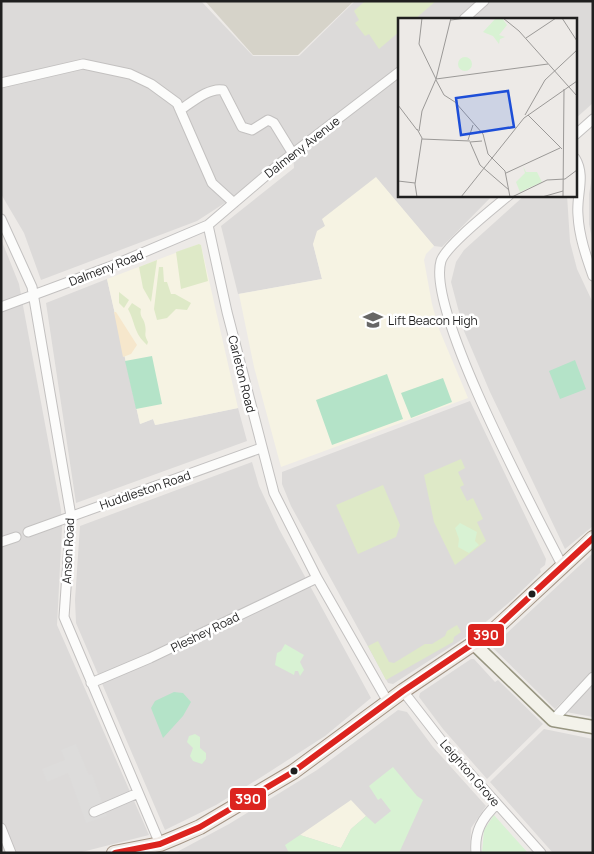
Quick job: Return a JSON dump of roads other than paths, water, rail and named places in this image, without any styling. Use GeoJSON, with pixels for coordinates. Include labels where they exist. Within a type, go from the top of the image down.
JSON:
{"type":"FeatureCollection","features":[{"type":"Feature","properties":{"kind":"main road"},"geometry":{"type":"LineString","coordinates":[[114,853],[153,848],[200,827],[275,784],[326,750],[403,691],[474,644],[505,620],[593,538]]}},
{"type":"Feature","properties":{"kind":"street"},"geometry":{"type":"LineString","coordinates":[[465,18],[484,1]]}},
{"type":"Feature","properties":{"kind":"street"},"geometry":{"type":"LineString","coordinates":[[1,83],[83,64],[130,74],[151,84],[177,103],[212,183],[234,203]]}},
{"type":"Feature","properties":{"kind":"street","name":"Dalmeny Avenue"},"geometry":{"type":"LineString","coordinates":[[208,226],[293,154],[398,73]]}},
{"type":"Feature","properties":{"kind":"street"},"geometry":{"type":"LineString","coordinates":[[180,110],[217,89],[223,90],[242,127],[252,130],[268,120],[274,123],[293,154]]}},
{"type":"Feature","properties":{"kind":"street"},"geometry":{"type":"LineString","coordinates":[[576,135],[593,119]]}},
{"type":"Feature","properties":{"kind":"street"},"geometry":{"type":"LineString","coordinates":[[576,160],[581,168],[578,214],[581,240],[593,276]]}},
{"type":"Feature","properties":{"kind":"street"},"geometry":{"type":"LineString","coordinates":[[508,196],[449,249],[441,261],[440,279],[443,302],[463,357],[487,413],[563,567]]}},
{"type":"Feature","properties":{"kind":"street","name":"Anson Road"},"geometry":{"type":"LineString","coordinates":[[1,219],[34,295],[71,516],[64,616],[138,792],[153,848]]}},
{"type":"Feature","properties":{"kind":"street","name":"Dalmeny Road"},"geometry":{"type":"LineString","coordinates":[[1,307],[176,241],[208,226]]}},
{"type":"Feature","properties":{"kind":"street","name":"Carleton Road"},"geometry":{"type":"LineString","coordinates":[[208,226],[227,312],[274,493],[317,578],[388,702]]}},
{"type":"Feature","properties":{"kind":"street","name":"Huddleston Road"},"geometry":{"type":"LineString","coordinates":[[28,532],[261,448]]}},
{"type":"Feature","properties":{"kind":"street"},"geometry":{"type":"LineString","coordinates":[[1,542],[16,537]]}},
{"type":"Feature","properties":{"kind":"street","name":"Pleshey Road"},"geometry":{"type":"LineString","coordinates":[[91,683],[150,658],[317,578]]}},
{"type":"Feature","properties":{"kind":"street"},"geometry":{"type":"LineString","coordinates":[[474,644],[553,720],[593,727]]}},
{"type":"Feature","properties":{"kind":"street"},"geometry":{"type":"LineString","coordinates":[[553,720],[593,677]]}},
{"type":"Feature","properties":{"kind":"street","name":"Leighton Grove"},"geometry":{"type":"LineString","coordinates":[[403,691],[448,749],[541,853]]}},
{"type":"Feature","properties":{"kind":"street"},"geometry":{"type":"LineString","coordinates":[[94,812],[138,792]]}},
{"type":"Feature","properties":{"kind":"street"},"geometry":{"type":"LineString","coordinates":[[476,853],[478,830],[484,818],[497,804]]}},
{"type":"Feature","properties":{"kind":"street"},"geometry":{"type":"LineString","coordinates":[[1,828],[11,853]]}},
{"type":"Feature","properties":{"kind":"place","name":"Lift Beacon High"},"geometry":{"type":"Point","coordinates":[373,320]}}]}
